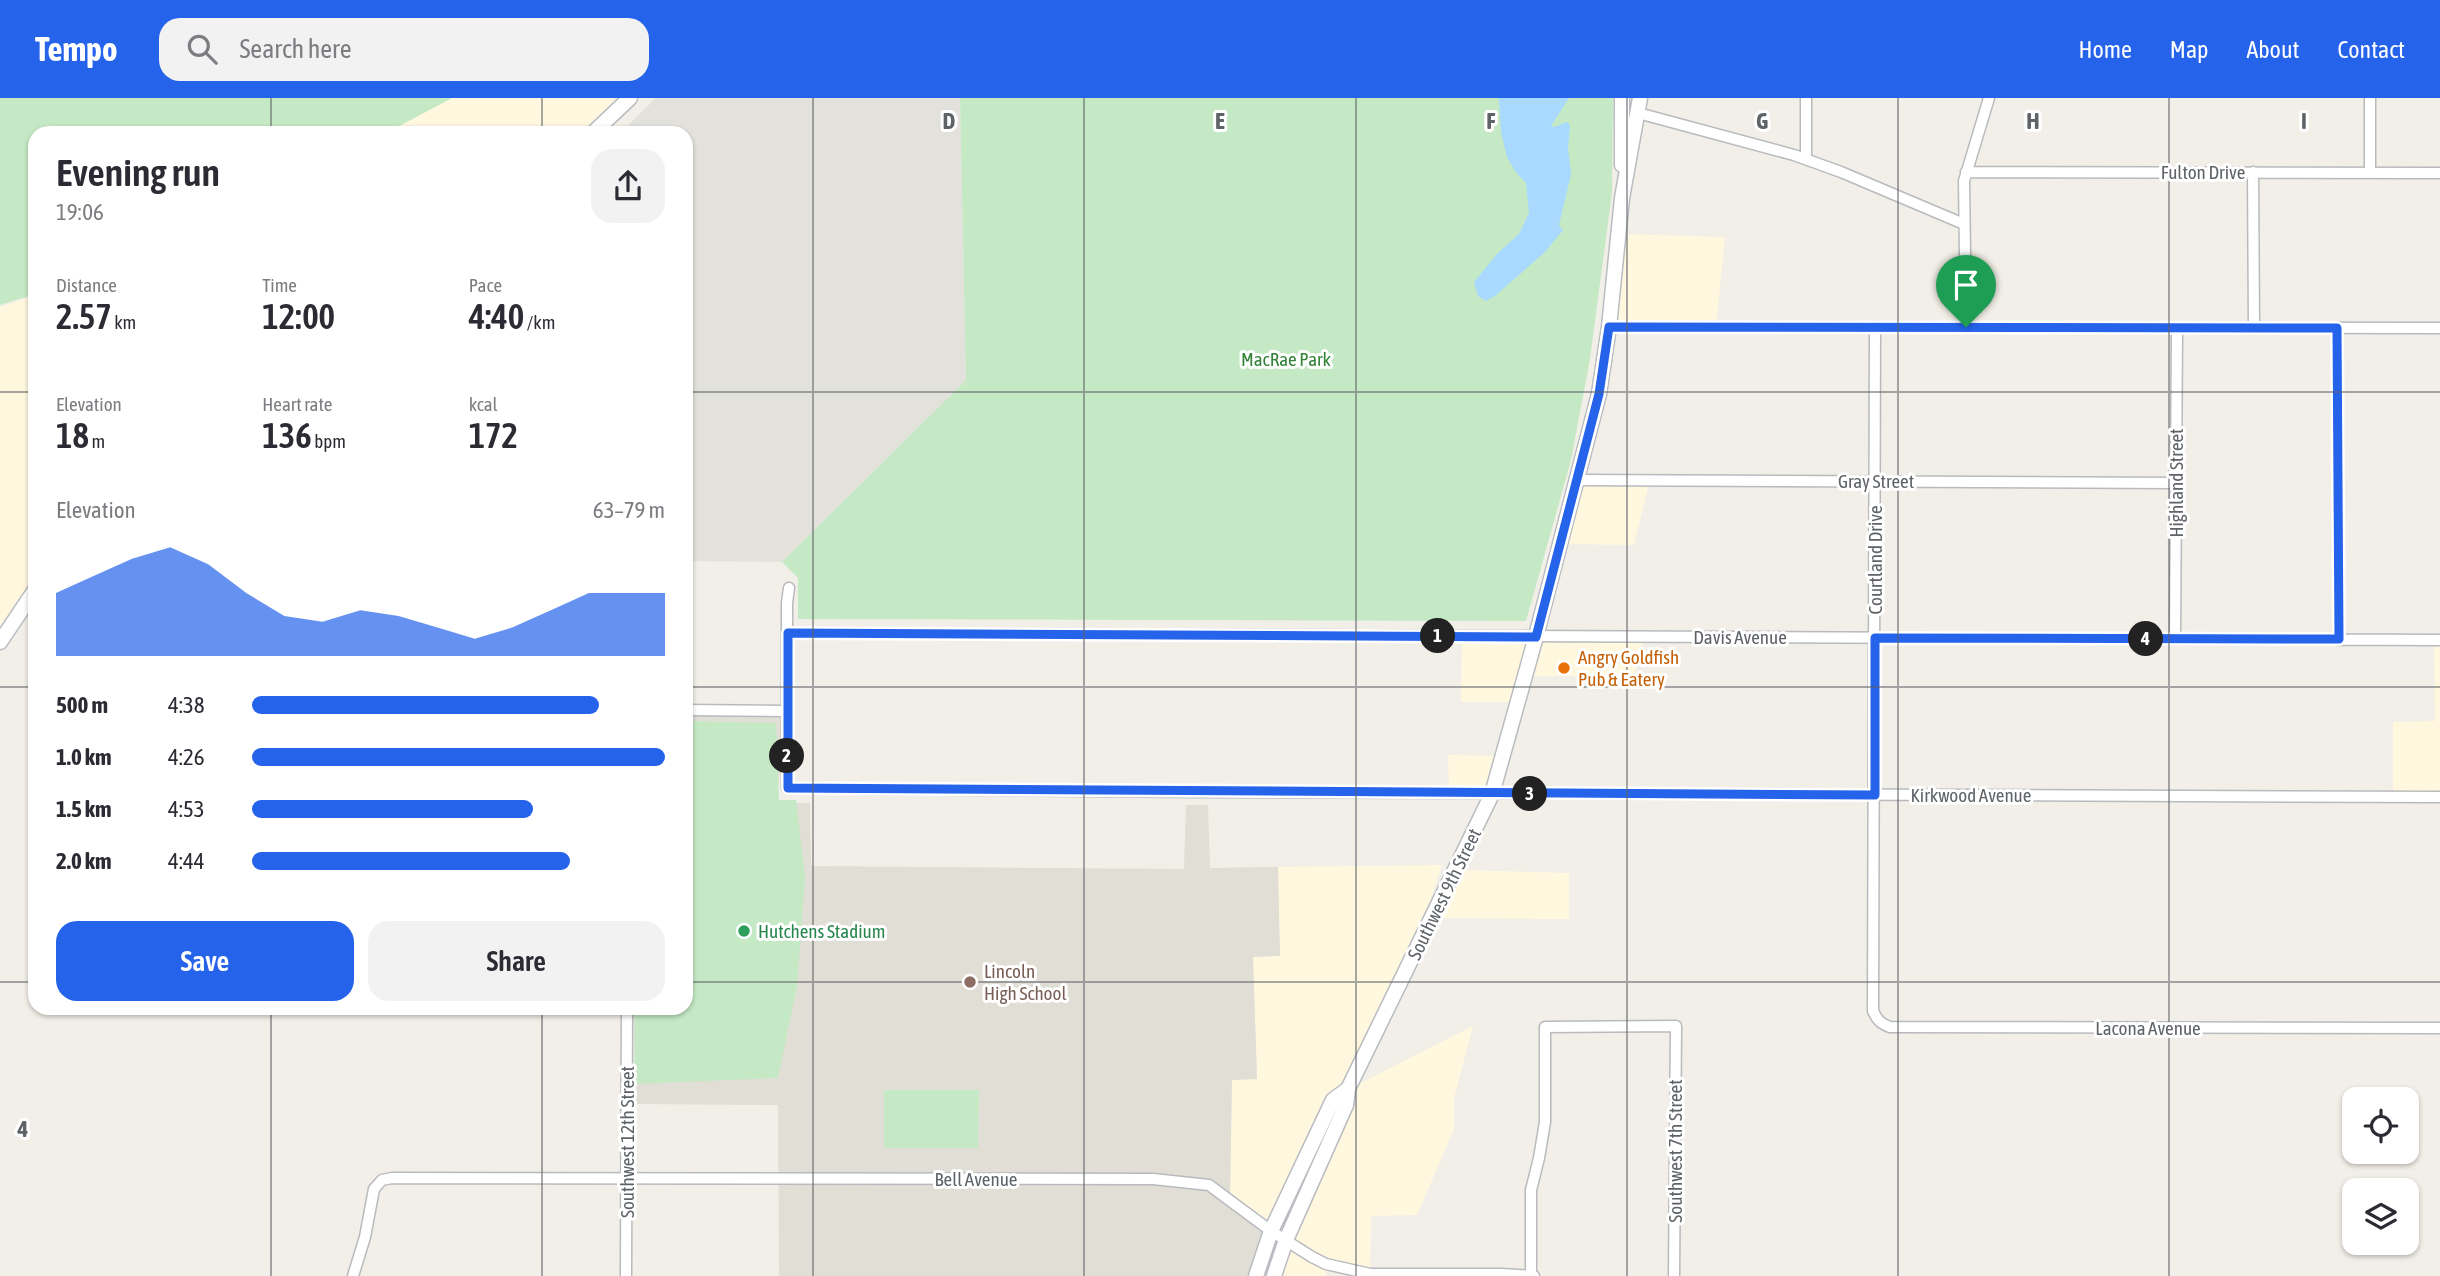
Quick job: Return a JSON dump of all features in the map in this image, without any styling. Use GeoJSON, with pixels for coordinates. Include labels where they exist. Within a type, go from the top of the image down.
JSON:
{"type":"FeatureCollection","features":[{"type":"Feature","properties":{"kind":"main road"},"geometry":{"type":"LineString","coordinates":[[600,126],[630,98]]}},
{"type":"Feature","properties":{"kind":"main road","name":"Southwest 9th Street"},"geometry":{"type":"LineString","coordinates":[[1622,98],[1622,198]]}},
{"type":"Feature","properties":{"kind":"main road","name":"Southwest 9th Street"},"geometry":{"type":"LineString","coordinates":[[1274,1276],[1286,1240],[1346,1105],[1348,1089],[1492,793],[1599,394],[1609,327],[1622,198],[1639,105]]}},
{"type":"Feature","properties":{"kind":"main road"},"geometry":{"type":"LineString","coordinates":[[0,642],[28,600]]}},
{"type":"Feature","properties":{"kind":"main road","name":"Southwest 9th Street"},"geometry":{"type":"LineString","coordinates":[[1255,1276],[1271,1231],[1334,1100],[1348,1089]]}},
{"type":"Feature","properties":{"kind":"street"},"geometry":{"type":"LineString","coordinates":[[1806,98],[1806,159]]}},
{"type":"Feature","properties":{"kind":"street"},"geometry":{"type":"LineString","coordinates":[[1966,327],[1964,181],[1989,98]]}},
{"type":"Feature","properties":{"kind":"street"},"geometry":{"type":"LineString","coordinates":[[2370,98],[2370,173]]}},
{"type":"Feature","properties":{"kind":"street"},"geometry":{"type":"LineString","coordinates":[[1639,105],[1806,159],[1965,224]]}},
{"type":"Feature","properties":{"kind":"street","name":"Fulton Drive"},"geometry":{"type":"LineString","coordinates":[[1966,172],[2440,173]]}},
{"type":"Feature","properties":{"kind":"street"},"geometry":{"type":"LineString","coordinates":[[2253,172],[2254,328]]}},
{"type":"Feature","properties":{"kind":"street"},"geometry":{"type":"LineString","coordinates":[[1609,327],[2440,328]]}},
{"type":"Feature","properties":{"kind":"street","name":"Courtland Drive"},"geometry":{"type":"LineString","coordinates":[[1875,327],[1875,1002]]}},
{"type":"Feature","properties":{"kind":"street","name":"Highland Street"},"geometry":{"type":"LineString","coordinates":[[2175,639],[2177,328]]}},
{"type":"Feature","properties":{"kind":"street"},"geometry":{"type":"LineString","coordinates":[[2337,328],[2339,639]]}},
{"type":"Feature","properties":{"kind":"street","name":"Gray Street"},"geometry":{"type":"LineString","coordinates":[[1577,480],[2176,483]]}},
{"type":"Feature","properties":{"kind":"street"},"geometry":{"type":"LineString","coordinates":[[693,710],[787,710],[789,588]]}},
{"type":"Feature","properties":{"kind":"street","name":"Davis Avenue"},"geometry":{"type":"LineString","coordinates":[[788,633],[2440,640]]}},
{"type":"Feature","properties":{"kind":"street","name":"Kirkwood Avenue"},"geometry":{"type":"LineString","coordinates":[[787,710],[788,788],[2440,797]]}},
{"type":"Feature","properties":{"kind":"street","name":"Lacona Avenue"},"geometry":{"type":"LineString","coordinates":[[1875,1002],[1876,1018],[1883,1025],[1890,1027],[2440,1028]]}},
{"type":"Feature","properties":{"kind":"street","name":"Southwest 12th Street"},"geometry":{"type":"LineString","coordinates":[[626,1276],[627,1015]]}},
{"type":"Feature","properties":{"kind":"street","name":"Southwest 7th Street"},"geometry":{"type":"LineString","coordinates":[[1532,1276],[1531,1190],[1545,1122],[1545,1027],[1676,1026],[1674,1276]]}},
{"type":"Feature","properties":{"kind":"street","name":"Bell Avenue"},"geometry":{"type":"LineString","coordinates":[[353,1276],[365,1237],[374,1189],[382,1180],[392,1178],[1153,1179],[1209,1185],[1271,1231],[1326,1264],[1355,1272],[1532,1276]]}},
{"type":"Feature","properties":{"kind":"shaded area"},"geometry":{"type":"Polygon","coordinates":[[[452,98],[614,98],[596,126],[399,126],[452,98]]]}},
{"type":"Feature","properties":{"kind":"shaded area"},"geometry":{"type":"Polygon","coordinates":[[[656,98],[960,98],[966,380],[782,562],[693,561],[693,126],[627,126],[656,98]]]}},
{"type":"Feature","properties":{"kind":"shaded area"},"geometry":{"type":"Polygon","coordinates":[[[1618,234],[1725,237],[1716,327],[1609,327],[1618,234]]]}},
{"type":"Feature","properties":{"kind":"shaded area"},"geometry":{"type":"Polygon","coordinates":[[[28,297],[28,600],[0,642],[0,307],[28,297]]]}},
{"type":"Feature","properties":{"kind":"shaded area"},"geometry":{"type":"Polygon","coordinates":[[[1577,480],[1650,480],[1634,545],[1560,544],[1577,480]]]}},
{"type":"Feature","properties":{"kind":"shaded area"},"geometry":{"type":"Polygon","coordinates":[[[1644,635],[1634,676],[1525,676],[1517,702],[1461,702],[1462,636],[1644,635]]]}},
{"type":"Feature","properties":{"kind":"shaded area"},"geometry":{"type":"Polygon","coordinates":[[[2434,640],[2440,640],[2440,797],[2393,797],[2393,722],[2435,721],[2434,640]]]}},
{"type":"Feature","properties":{"kind":"shaded area","name":"Lincoln High School"},"geometry":{"type":"Polygon","coordinates":[[[693,710],[787,711],[776,803],[810,803],[811,866],[1184,869],[1186,805],[1208,805],[1210,868],[1278,867],[1280,956],[1253,957],[1257,1079],[1232,1080],[1230,1200],[1271,1231],[1256,1276],[779,1276],[778,1105],[636,1104],[633,1015],[693,1015],[693,710]]]}},
{"type":"Feature","properties":{"kind":"shaded area"},"geometry":{"type":"Polygon","coordinates":[[[1448,755],[1502,756],[1492,794],[1449,793],[1448,755]]]}},
{"type":"Feature","properties":{"kind":"shaded area"},"geometry":{"type":"Polygon","coordinates":[[[1442,865],[1409,967],[1349,1089],[1473,1026],[1454,1098],[1454,1129],[1417,1215],[1371,1216],[1370,1274],[1326,1264],[1326,1276],[1274,1276],[1345,1095],[1293,1183],[1271,1231],[1230,1200],[1232,1080],[1257,1079],[1253,957],[1280,956],[1278,867],[1442,865]]]}},
{"type":"Feature","properties":{"kind":"shaded area"},"geometry":{"type":"Polygon","coordinates":[[[1455,870],[1569,873],[1569,919],[1432,918],[1455,870]]]}},
{"type":"Feature","properties":{"kind":"green space"},"geometry":{"type":"Polygon","coordinates":[[[0,98],[452,98],[399,126],[28,126],[28,296],[0,305],[0,98]]]}},
{"type":"Feature","properties":{"kind":"green space","name":"MacRae Park"},"geometry":{"type":"Polygon","coordinates":[[[960,98],[1613,98],[1612,192],[1590,359],[1571,460],[1526,621],[798,619],[798,578],[782,562],[966,380],[960,98]]]}},
{"type":"Feature","properties":{"kind":"green space","name":"Hutchens Stadium"},"geometry":{"type":"Polygon","coordinates":[[[693,721],[776,723],[779,800],[796,800],[805,876],[797,986],[778,1078],[634,1084],[635,1015],[693,1015],[693,721]]]}},
{"type":"Feature","properties":{"kind":"green space"},"geometry":{"type":"Polygon","coordinates":[[[884,1090],[979,1090],[978,1148],[884,1148],[884,1090]]]}},
{"type":"Feature","properties":{"kind":"water"},"geometry":{"type":"Polygon","coordinates":[[[1499,98],[1569,98],[1551,126],[1567,122],[1570,125],[1568,148],[1571,174],[1559,225],[1563,230],[1545,252],[1486,301],[1478,296],[1474,282],[1497,254],[1519,234],[1529,213],[1526,183],[1507,157],[1501,132],[1499,98]]]}},
{"type":"Feature","properties":{"kind":"place","name":"Angry Goldfish Pub & Eatery"},"geometry":{"type":"Point","coordinates":[1564,668]}},
{"type":"Feature","properties":{"kind":"place","name":"Hutchens Stadium"},"geometry":{"type":"Point","coordinates":[744,931]}},
{"type":"Feature","properties":{"kind":"place","name":"Lincoln High School"},"geometry":{"type":"Point","coordinates":[970,982]}},
{"type":"Feature","properties":{"kind":"route"},"geometry":{"type":"LineString","coordinates":[[1609,327],[1966,327],[2337,328],[2339,639],[1875,638],[1875,795],[788,788],[788,633],[1536,637],[1599,394],[1609,327]]}}]}
